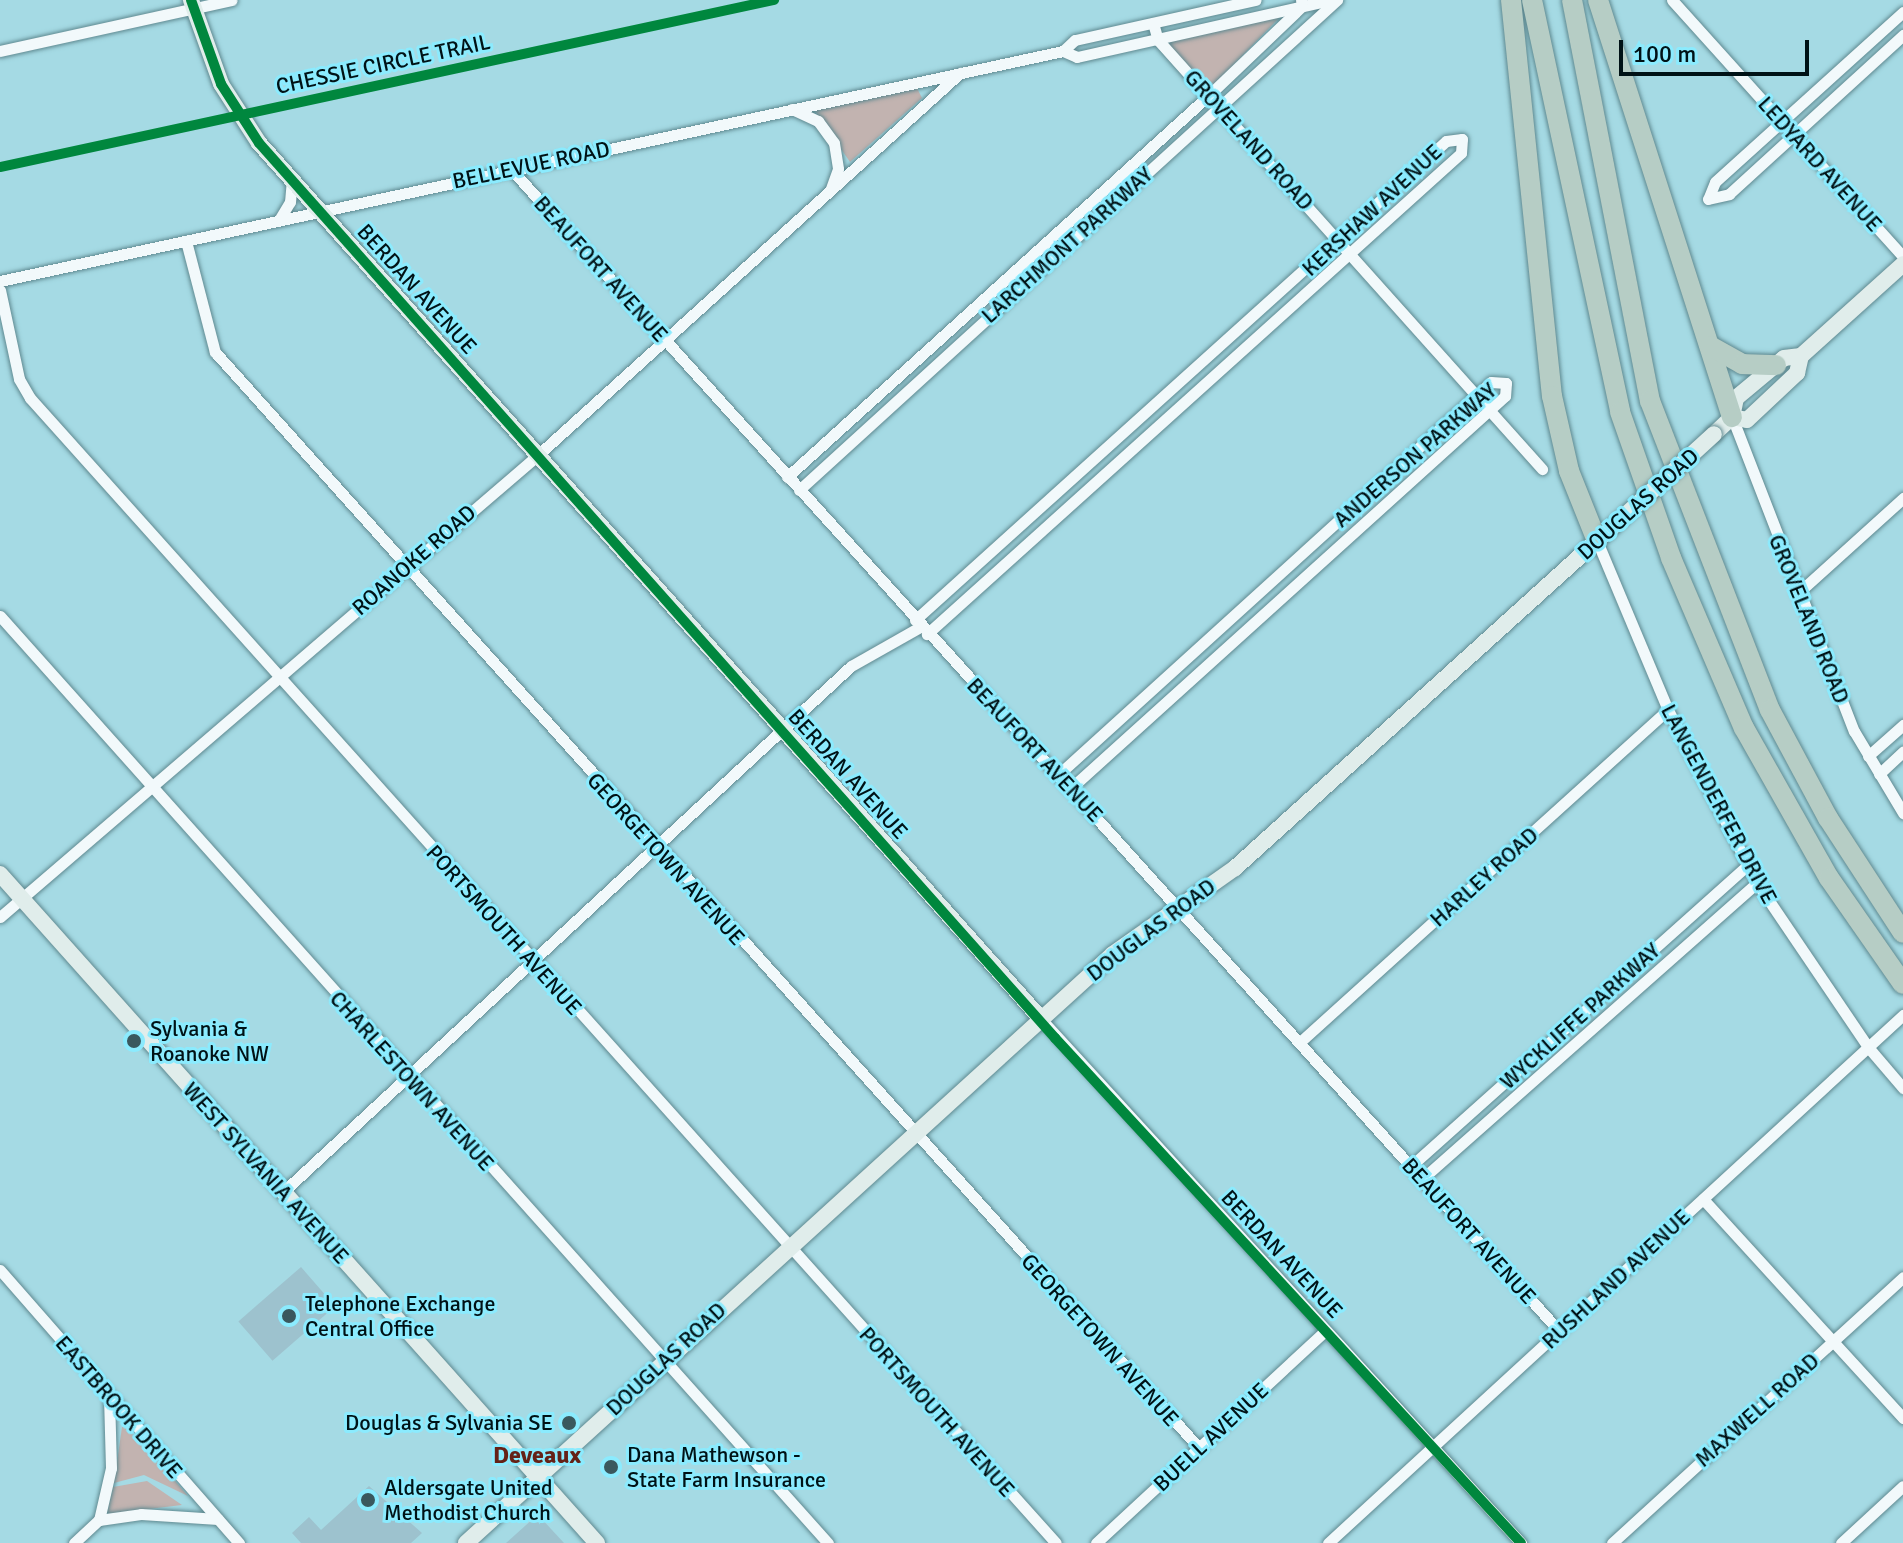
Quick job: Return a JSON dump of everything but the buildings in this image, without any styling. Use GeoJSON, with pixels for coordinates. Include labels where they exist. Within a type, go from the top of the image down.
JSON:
{"type":"FeatureCollection","features":[{"type":"Feature","properties":{"kind":"highway"},"geometry":{"type":"LineString","coordinates":[[1511,0],[1553,406],[1603,535]]}},
{"type":"Feature","properties":{"kind":"highway"},"geometry":{"type":"LineString","coordinates":[[1532,0],[1620,412],[1671,558],[1744,728],[1829,878],[1903,984]]}},
{"type":"Feature","properties":{"kind":"highway"},"geometry":{"type":"LineString","coordinates":[[1572,0],[1661,429],[1770,710],[1828,818],[1903,933]]}},
{"type":"Feature","properties":{"kind":"highway"},"geometry":{"type":"LineString","coordinates":[[1598,0],[1732,417]]}},
{"type":"Feature","properties":{"kind":"highway"},"geometry":{"type":"LineString","coordinates":[[1710,346],[1742,364],[1776,365]]}},
{"type":"Feature","properties":{"kind":"street"},"geometry":{"type":"LineString","coordinates":[[0,51],[192,4],[231,0]]}},
{"type":"Feature","properties":{"kind":"street","name":"BELLEVUE ROAD"},"geometry":{"type":"LineString","coordinates":[[0,281],[1063,51],[1075,40],[1256,0]]}},
{"type":"Feature","properties":{"kind":"street","name":"BELLEVUE ROAD"},"geometry":{"type":"LineString","coordinates":[[1063,51],[1077,57],[1302,3],[1329,0]]}},
{"type":"Feature","properties":{"kind":"street","name":"LARCHMONT PARKWAY"},"geometry":{"type":"LineString","coordinates":[[799,490],[1337,0]]}},
{"type":"Feature","properties":{"kind":"street","name":"LEDYARD AVENUE"},"geometry":{"type":"LineString","coordinates":[[1672,0],[1903,257]]}},
{"type":"Feature","properties":{"kind":"street","name":"LARCHMONT PARKWAY"},"geometry":{"type":"LineString","coordinates":[[787,477],[1209,95],[1302,3]]}},
{"type":"Feature","properties":{"kind":"street","name":"BERDAN AVENUE"},"geometry":{"type":"LineString","coordinates":[[192,4],[221,84],[290,177],[1041,1019],[1521,1543]]}},
{"type":"Feature","properties":{"kind":"street"},"geometry":{"type":"LineString","coordinates":[[1903,12],[1715,182],[1708,199],[1729,194],[1903,35]]}},
{"type":"Feature","properties":{"kind":"street","name":"GROVELAND ROAD"},"geometry":{"type":"LineString","coordinates":[[1153,23],[1158,40],[1542,469]]}},
{"type":"Feature","properties":{"kind":"street","name":"ROANOKE ROAD"},"geometry":{"type":"LineString","coordinates":[[0,917],[539,454],[961,72]]}},
{"type":"Feature","properties":{"kind":"street","name":"ROANOKE ROAD"},"geometry":{"type":"LineString","coordinates":[[791,109],[818,121],[834,143],[838,169],[824,198]]}},
{"type":"Feature","properties":{"kind":"street","name":"KERSHAW AVENUE"},"geometry":{"type":"LineString","coordinates":[[283,1192],[872,650],[921,627],[1351,254],[1461,153],[1462,139],[1446,141],[921,627]]}},
{"type":"Feature","properties":{"kind":"street","name":"BEAUFORT AVENUE"},"geometry":{"type":"LineString","coordinates":[[511,169],[1559,1331]]}},
{"type":"Feature","properties":{"kind":"street"},"geometry":{"type":"LineString","coordinates":[[279,220],[292,194],[290,177]]}},
{"type":"Feature","properties":{"kind":"street","name":"GEORGETOWN AVENUE"},"geometry":{"type":"LineString","coordinates":[[186,241],[211,346],[913,1135],[1199,1448]]}},
{"type":"Feature","properties":{"kind":"street","name":"DOUGLAS ROAD"},"geometry":{"type":"LineString","coordinates":[[466,1543],[786,1248],[1120,948],[1250,855],[1714,434],[1732,417],[1736,398],[1776,365],[1801,356],[1903,264]]}},
{"type":"Feature","properties":{"kind":"street","name":"PORTSMOUTH AVENUE"},"geometry":{"type":"LineString","coordinates":[[0,290],[19,379],[30,398],[786,1248],[1056,1543]]}},
{"type":"Feature","properties":{"kind":"street","name":"DOUGLAS ROAD"},"geometry":{"type":"LineString","coordinates":[[1732,417],[1747,420],[1797,373],[1801,356]]}},
{"type":"Feature","properties":{"kind":"street","name":"ANDERSON PARKWAY"},"geometry":{"type":"LineString","coordinates":[[1059,774],[1491,382],[1506,383],[1505,396],[1071,788]]}},
{"type":"Feature","properties":{"kind":"street","name":"GROVELAND ROAD"},"geometry":{"type":"LineString","coordinates":[[1732,417],[1798,593],[1868,756],[1903,813]]}},
{"type":"Feature","properties":{"kind":"street"},"geometry":{"type":"LineString","coordinates":[[1798,593],[1903,498]]}},
{"type":"Feature","properties":{"kind":"street","name":"LANGENDERFER DRIVE"},"geometry":{"type":"LineString","coordinates":[[1603,535],[1668,710],[1757,883],[1868,1047],[1903,1088]]}},
{"type":"Feature","properties":{"kind":"street","name":"CHARLESTOWN AVENUE"},"geometry":{"type":"LineString","coordinates":[[0,616],[662,1362],[828,1543]]}},
{"type":"Feature","properties":{"kind":"street","name":"HARLEY ROAD"},"geometry":{"type":"LineString","coordinates":[[1300,1042],[1668,710]]}},
{"type":"Feature","properties":{"kind":"street"},"geometry":{"type":"LineString","coordinates":[[1868,756],[1903,725]]}},
{"type":"Feature","properties":{"kind":"street"},"geometry":{"type":"LineString","coordinates":[[1879,774],[1903,752]]}},
{"type":"Feature","properties":{"kind":"street","name":"WYCKLIFFE PARKWAY"},"geometry":{"type":"LineString","coordinates":[[1411,1166],[1748,865]]}},
{"type":"Feature","properties":{"kind":"street","name":"WEST SYLVANIA AVENUE"},"geometry":{"type":"LineString","coordinates":[[0,874],[597,1543]]}},
{"type":"Feature","properties":{"kind":"street","name":"WYCKLIFFE PARKWAY"},"geometry":{"type":"LineString","coordinates":[[1422,1179],[1757,883]]}},
{"type":"Feature","properties":{"kind":"street","name":"RUSHLAND AVENUE"},"geometry":{"type":"LineString","coordinates":[[1328,1543],[1903,1015]]}},
{"type":"Feature","properties":{"kind":"street"},"geometry":{"type":"LineString","coordinates":[[1703,1199],[1903,1418]]}},
{"type":"Feature","properties":{"kind":"street","name":"EASTBROOK DRIVE"},"geometry":{"type":"LineString","coordinates":[[0,1270],[239,1543]]}},
{"type":"Feature","properties":{"kind":"street","name":"MAXWELL ROAD"},"geometry":{"type":"LineString","coordinates":[[1612,1543],[1903,1277]]}},
{"type":"Feature","properties":{"kind":"street","name":"BUELL AVENUE"},"geometry":{"type":"LineString","coordinates":[[1096,1543],[1325,1331]]}},
{"type":"Feature","properties":{"kind":"street"},"geometry":{"type":"LineString","coordinates":[[74,1543],[99,1520],[111,1468],[109,1396]]}},
{"type":"Feature","properties":{"kind":"street"},"geometry":{"type":"LineString","coordinates":[[1841,1543],[1903,1486]]}},
{"type":"Feature","properties":{"kind":"street"},"geometry":{"type":"LineString","coordinates":[[99,1520],[141,1514],[218,1519]]}},
{"type":"Feature","properties":{"kind":"shaded area"},"geometry":{"type":"Polygon","coordinates":[[[1274,17],[1279,18],[1209,90],[1163,42],[1274,17]]]}},
{"type":"Feature","properties":{"kind":"shaded area"},"geometry":{"type":"Polygon","coordinates":[[[917,88],[922,98],[850,162],[813,108],[917,88]]]}},
{"type":"Feature","properties":{"kind":"shaded area"},"geometry":{"type":"Polygon","coordinates":[[[122,1427],[129,1427],[188,1496],[144,1475],[114,1483],[122,1427]]]}},
{"type":"Feature","properties":{"kind":"shaded area"},"geometry":{"type":"Polygon","coordinates":[[[147,1481],[182,1505],[107,1514],[113,1487],[147,1481]]]}},
{"type":"Feature","properties":{"kind":"cycle path"},"geometry":{"type":"LineString","coordinates":[[191,0],[221,84],[259,143],[1055,1038],[1521,1543]]}},
{"type":"Feature","properties":{"kind":"cycle path","name":"CHESSIE CIRCLE TRAIL"},"geometry":{"type":"LineString","coordinates":[[0,167],[774,0]]}},
{"type":"Feature","properties":{"kind":"place","name":"Sylvania & Roanoke NW"},"geometry":{"type":"Point","coordinates":[134,1041]}},
{"type":"Feature","properties":{"kind":"place","name":"Telephone Exchange Central Office"},"geometry":{"type":"Point","coordinates":[289,1316]}},
{"type":"Feature","properties":{"kind":"place","name":"Douglas & Sylvania SE"},"geometry":{"type":"Point","coordinates":[569,1423]}},
{"type":"Feature","properties":{"kind":"place","name":"Dana Mathewson - State Farm Insurance"},"geometry":{"type":"Point","coordinates":[611,1467]}},
{"type":"Feature","properties":{"kind":"place","name":"Aldersgate United Methodist Church"},"geometry":{"type":"Point","coordinates":[368,1500]}},
{"type":"Feature","properties":{"kind":"district","name":"Deveaux"},"geometry":{"type":"Point","coordinates":[537,1456]}}]}
